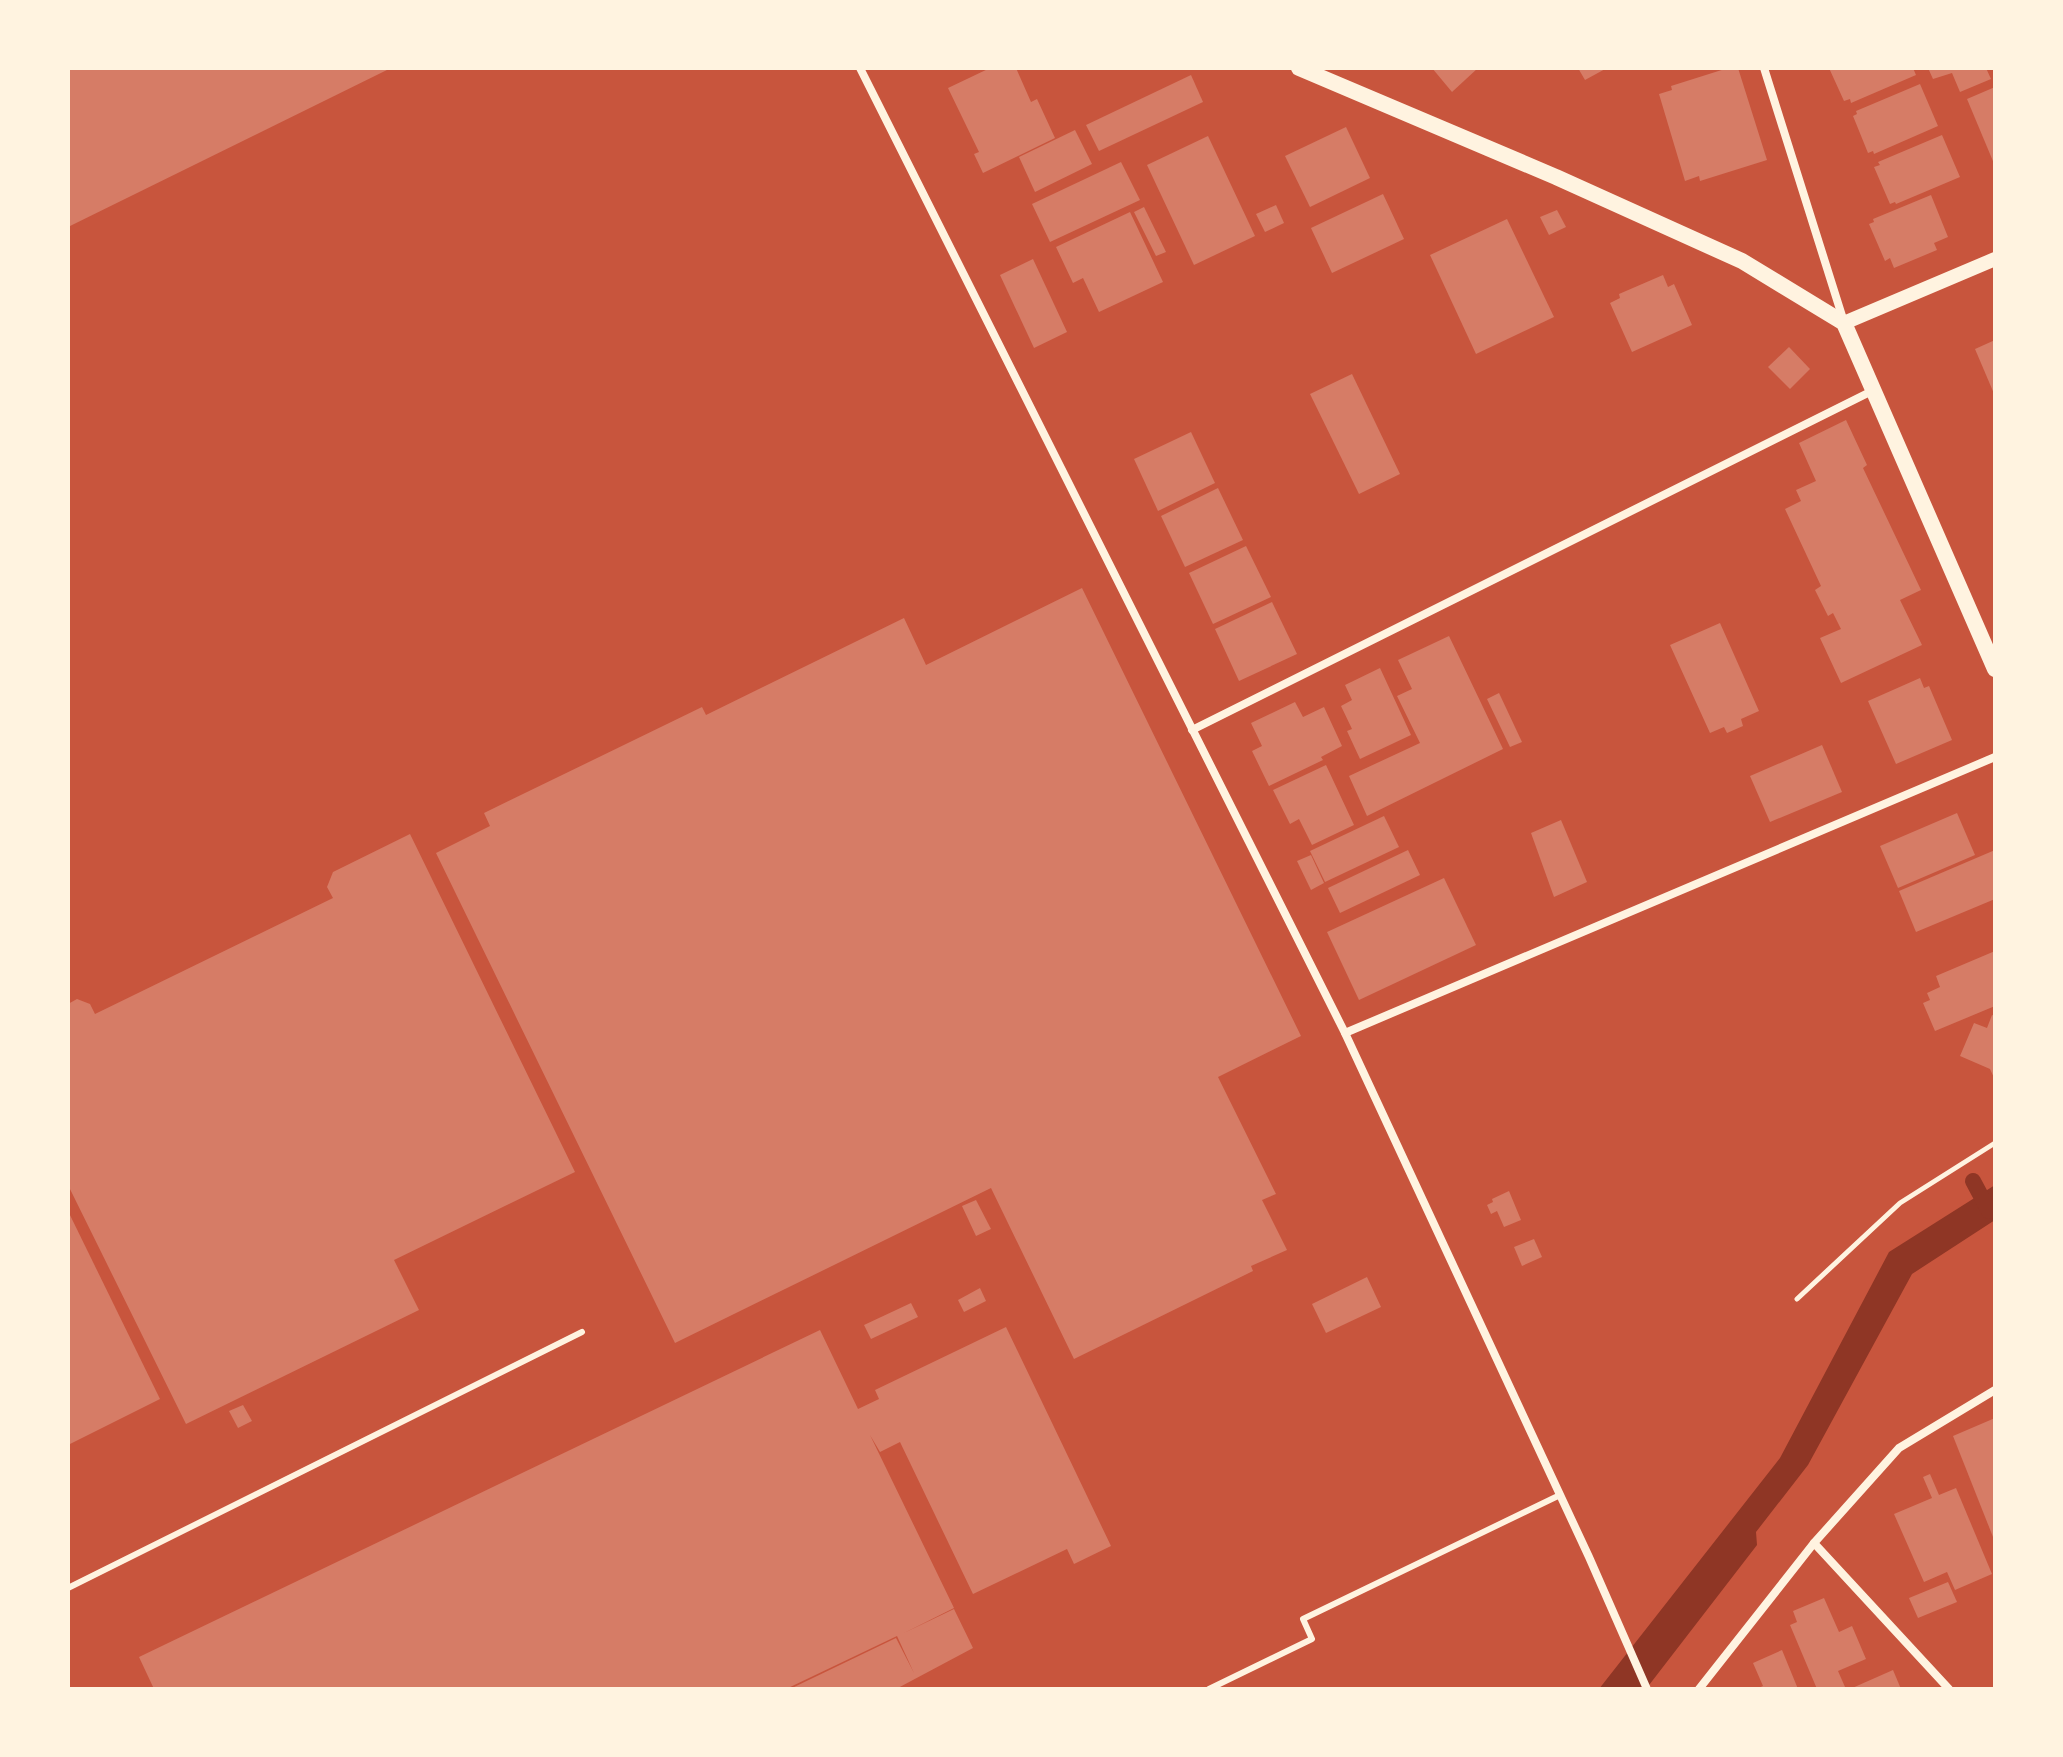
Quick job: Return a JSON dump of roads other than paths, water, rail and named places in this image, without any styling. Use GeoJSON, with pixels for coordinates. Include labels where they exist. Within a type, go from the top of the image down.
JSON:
{"type":"FeatureCollection","features":[{"type":"Feature","properties":{"kind":"main road"},"geometry":{"type":"LineString","coordinates":[[1299,68],[1556,177],[1742,261],[1844,323],[1995,669]]}},
{"type":"Feature","properties":{"kind":"street"},"geometry":{"type":"LineString","coordinates":[[860,68],[1345,1033],[1589,1557],[1647,1689]]}},
{"type":"Feature","properties":{"kind":"street"},"geometry":{"type":"LineString","coordinates":[[1764,68],[1844,323],[1995,259]]}},
{"type":"Feature","properties":{"kind":"street"},"geometry":{"type":"LineString","coordinates":[[1192,730],[1874,390]]}},
{"type":"Feature","properties":{"kind":"street"},"geometry":{"type":"LineString","coordinates":[[1345,1033],[1995,757]]}},
{"type":"Feature","properties":{"kind":"street"},"geometry":{"type":"LineString","coordinates":[[1699,1689],[1814,1543],[1899,1448],[1995,1390]]}},
{"type":"Feature","properties":{"kind":"street"},"geometry":{"type":"LineString","coordinates":[[1814,1543],[1949,1689]]}},
{"type":"Feature","properties":{"kind":"lane"},"geometry":{"type":"LineString","coordinates":[[68,1588],[582,1332]]}},
{"type":"Feature","properties":{"kind":"lane"},"geometry":{"type":"LineString","coordinates":[[1209,1689],[1312,1639],[1303,1619],[1560,1495]]}},
{"type":"Feature","properties":{"kind":"waterway"},"geometry":{"type":"LineString","coordinates":[[1973,1181],[1989,1211]]}}]}
